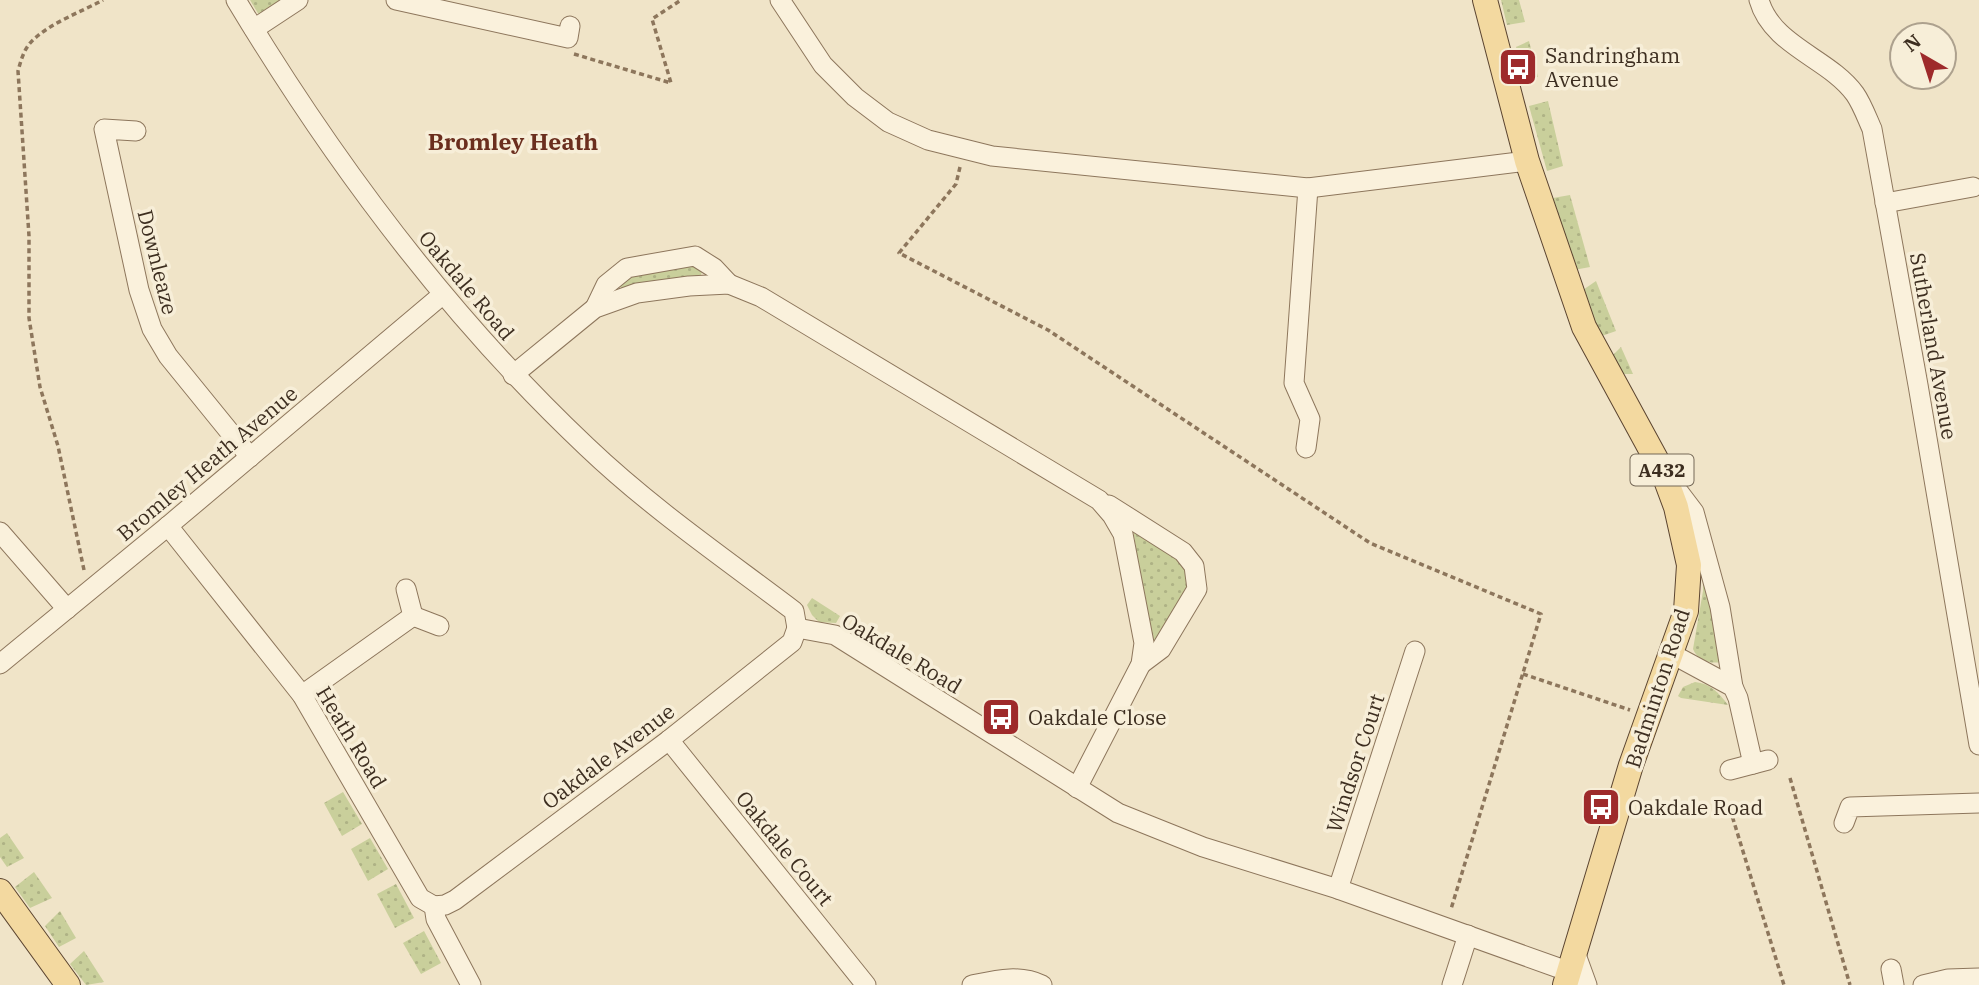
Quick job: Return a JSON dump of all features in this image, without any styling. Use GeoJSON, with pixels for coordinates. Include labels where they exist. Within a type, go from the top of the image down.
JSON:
{"type":"FeatureCollection","features":[{"type":"Feature","properties":{"kind":"main road","name":"Badminton Road"},"geometry":{"type":"LineString","coordinates":[[1485,0],[1527,161],[1584,327],[1663,472],[1676,507],[1689,565],[1686,611],[1631,765],[1574,974]]}},
{"type":"Feature","properties":{"kind":"main road"},"geometry":{"type":"LineString","coordinates":[[0,891],[68,985]]}},
{"type":"Feature","properties":{"kind":"street","name":"Oakdale Road"},"geometry":{"type":"LineString","coordinates":[[236,0],[324,140],[442,296],[513,375],[589,449],[676,523],[794,611],[797,628],[835,635],[1118,813],[1203,846],[1338,889],[1574,974]]}},
{"type":"Feature","properties":{"kind":"street"},"geometry":{"type":"LineString","coordinates":[[254,29],[298,0]]}},
{"type":"Feature","properties":{"kind":"street"},"geometry":{"type":"LineString","coordinates":[[396,0],[569,39]]}},
{"type":"Feature","properties":{"kind":"street"},"geometry":{"type":"LineString","coordinates":[[780,0],[823,65],[855,97],[888,122],[928,139],[992,156],[1308,188],[1527,161]]}},
{"type":"Feature","properties":{"kind":"street","name":"Sutherland Avenue"},"geometry":{"type":"LineString","coordinates":[[1759,0],[1780,35],[1835,74],[1856,95],[1872,129],[1979,745]]}},
{"type":"Feature","properties":{"kind":"street","name":"Downleaze"},"geometry":{"type":"LineString","coordinates":[[136,131],[97,129],[139,290],[152,329],[167,356],[250,457]]}},
{"type":"Feature","properties":{"kind":"street"},"geometry":{"type":"LineString","coordinates":[[1885,203],[1973,187]]}},
{"type":"Feature","properties":{"kind":"street"},"geometry":{"type":"LineString","coordinates":[[1306,448],[1310,419],[1294,383],[1308,188]]}},
{"type":"Feature","properties":{"kind":"street"},"geometry":{"type":"LineString","coordinates":[[595,308],[606,285],[627,268],[695,256],[714,268],[729,285]]}},
{"type":"Feature","properties":{"kind":"street"},"geometry":{"type":"LineString","coordinates":[[513,375],[595,308],[637,293],[689,286],[729,285],[761,297],[1183,552],[1194,566],[1197,589],[1161,649],[1141,664]]}},
{"type":"Feature","properties":{"kind":"street","name":"Bromley Heath Avenue"},"geometry":{"type":"LineString","coordinates":[[0,664],[442,296]]}},
{"type":"Feature","properties":{"kind":"street"},"geometry":{"type":"LineString","coordinates":[[1663,472],[1694,512],[1720,607],[1733,687],[1761,762],[1731,770]]}},
{"type":"Feature","properties":{"kind":"street"},"geometry":{"type":"LineString","coordinates":[[1077,788],[1141,664],[1144,643],[1123,534],[1099,500]]}},
{"type":"Feature","properties":{"kind":"street","name":"Heath Road"},"geometry":{"type":"LineString","coordinates":[[168,526],[302,695],[420,898],[434,906],[436,919],[471,985]]}},
{"type":"Feature","properties":{"kind":"street"},"geometry":{"type":"LineString","coordinates":[[0,532],[66,609]]}},
{"type":"Feature","properties":{"kind":"street"},"geometry":{"type":"LineString","coordinates":[[406,589],[413,616]]}},
{"type":"Feature","properties":{"kind":"street"},"geometry":{"type":"LineString","coordinates":[[302,695],[413,616]]}},
{"type":"Feature","properties":{"kind":"street"},"geometry":{"type":"LineString","coordinates":[[413,616],[439,626]]}},
{"type":"Feature","properties":{"kind":"street","name":"Oakdale Avenue"},"geometry":{"type":"LineString","coordinates":[[434,906],[455,900],[669,740],[792,642],[797,628]]}},
{"type":"Feature","properties":{"kind":"street","name":"Windsor Court"},"geometry":{"type":"LineString","coordinates":[[1338,889],[1415,651]]}},
{"type":"Feature","properties":{"kind":"street"},"geometry":{"type":"LineString","coordinates":[[1672,654],[1733,687]]}},
{"type":"Feature","properties":{"kind":"street","name":"Oakdale Court"},"geometry":{"type":"LineString","coordinates":[[669,740],[866,985]]}},
{"type":"Feature","properties":{"kind":"street"},"geometry":{"type":"LineString","coordinates":[[1843,823],[1850,807],[1979,803]]}},
{"type":"Feature","properties":{"kind":"street"},"geometry":{"type":"LineString","coordinates":[[1452,985],[1468,935]]}},
{"type":"Feature","properties":{"kind":"street"},"geometry":{"type":"LineString","coordinates":[[972,985],[1003,978],[1034,981],[1042,985]]}},
{"type":"Feature","properties":{"kind":"street"},"geometry":{"type":"LineString","coordinates":[[1923,985],[1948,979],[1979,978]]}},
{"type":"Feature","properties":{"kind":"path"},"geometry":{"type":"LineString","coordinates":[[90,589],[58,446],[40,387],[29,318],[29,236],[18,71],[22,56],[31,42],[103,0]]}},
{"type":"Feature","properties":{"kind":"path"},"geometry":{"type":"LineString","coordinates":[[569,39],[671,83],[652,19],[681,0]]}},
{"type":"Feature","properties":{"kind":"path"},"geometry":{"type":"LineString","coordinates":[[961,148],[957,184],[899,253],[1048,330],[1370,543],[1541,614],[1445,927]]}},
{"type":"Feature","properties":{"kind":"path"},"geometry":{"type":"LineString","coordinates":[[1522,674],[1649,716]]}},
{"type":"Feature","properties":{"kind":"path"},"geometry":{"type":"LineString","coordinates":[[1790,778],[1850,985]]}},
{"type":"Feature","properties":{"kind":"path"},"geometry":{"type":"LineString","coordinates":[[1730,809],[1784,985]]}},
{"type":"Feature","properties":{"kind":"green space"},"geometry":{"type":"Polygon","coordinates":[[[250,0],[291,0],[259,15],[250,0]]]}},
{"type":"Feature","properties":{"kind":"green space"},"geometry":{"type":"Polygon","coordinates":[[[1501,0],[1519,0],[1525,22],[1507,25],[1501,0]]]}},
{"type":"Feature","properties":{"kind":"green space"},"geometry":{"type":"Polygon","coordinates":[[[1529,41],[1538,77],[1525,79],[1523,75],[1529,67],[1525,54],[1518,54],[1516,47],[1529,41]]]}},
{"type":"Feature","properties":{"kind":"green space"},"geometry":{"type":"Polygon","coordinates":[[[1548,101],[1563,166],[1547,171],[1529,106],[1548,101]]]}},
{"type":"Feature","properties":{"kind":"green space"},"geometry":{"type":"Polygon","coordinates":[[[1570,195],[1590,267],[1574,270],[1553,198],[1570,195]]]}},
{"type":"Feature","properties":{"kind":"green space"},"geometry":{"type":"Polygon","coordinates":[[[432,240],[452,265],[443,272],[423,247],[432,240]]]}},
{"type":"Feature","properties":{"kind":"green space"},"geometry":{"type":"Polygon","coordinates":[[[691,263],[702,271],[700,279],[623,291],[620,286],[626,274],[691,263]]]}},
{"type":"Feature","properties":{"kind":"green space"},"geometry":{"type":"Polygon","coordinates":[[[1596,281],[1616,331],[1599,337],[1580,292],[1596,281]]]}},
{"type":"Feature","properties":{"kind":"green space"},"geometry":{"type":"Polygon","coordinates":[[[1621,347],[1633,374],[1622,374],[1610,358],[1621,347]]]}},
{"type":"Feature","properties":{"kind":"green space"},"geometry":{"type":"Polygon","coordinates":[[[1133,529],[1184,561],[1190,591],[1159,643],[1151,645],[1133,529]]]}},
{"type":"Feature","properties":{"kind":"green space"},"geometry":{"type":"Polygon","coordinates":[[[1703,564],[1722,662],[1705,661],[1693,649],[1703,591],[1703,564]]]}},
{"type":"Feature","properties":{"kind":"green space"},"geometry":{"type":"Polygon","coordinates":[[[812,598],[840,616],[836,623],[819,622],[812,615],[807,605],[812,598]]]}},
{"type":"Feature","properties":{"kind":"green space"},"geometry":{"type":"Polygon","coordinates":[[[1695,682],[1714,689],[1728,705],[1678,696],[1683,687],[1695,682]]]}},
{"type":"Feature","properties":{"kind":"green space"},"geometry":{"type":"Polygon","coordinates":[[[343,792],[362,824],[342,836],[324,803],[343,792]]]}},
{"type":"Feature","properties":{"kind":"green space"},"geometry":{"type":"Polygon","coordinates":[[[7,833],[24,858],[7,867],[0,857],[0,838],[7,833]]]}},
{"type":"Feature","properties":{"kind":"green space"},"geometry":{"type":"Polygon","coordinates":[[[370,838],[388,869],[368,881],[351,849],[370,838]]]}},
{"type":"Feature","properties":{"kind":"green space"},"geometry":{"type":"Polygon","coordinates":[[[34,872],[52,898],[30,908],[15,887],[34,872]]]}},
{"type":"Feature","properties":{"kind":"green space"},"geometry":{"type":"Polygon","coordinates":[[[396,884],[414,918],[395,928],[377,894],[396,884]]]}},
{"type":"Feature","properties":{"kind":"green space"},"geometry":{"type":"Polygon","coordinates":[[[60,911],[76,938],[59,947],[45,926],[60,911]]]}},
{"type":"Feature","properties":{"kind":"green space"},"geometry":{"type":"Polygon","coordinates":[[[424,931],[441,963],[421,974],[403,943],[424,931]]]}},
{"type":"Feature","properties":{"kind":"green space"},"geometry":{"type":"Polygon","coordinates":[[[84,951],[104,982],[86,985],[70,964],[84,951]]]}},
{"type":"Feature","properties":{"kind":"place","name":"Sandringham Avenue"},"geometry":{"type":"Point","coordinates":[1518,67]}},
{"type":"Feature","properties":{"kind":"place","name":"Oakdale Close"},"geometry":{"type":"Point","coordinates":[1001,717]}},
{"type":"Feature","properties":{"kind":"place","name":"Oakdale Road"},"geometry":{"type":"Point","coordinates":[1601,807]}},
{"type":"Feature","properties":{"kind":"district","name":"Bromley Heath"},"geometry":{"type":"Point","coordinates":[513,141]}}]}
